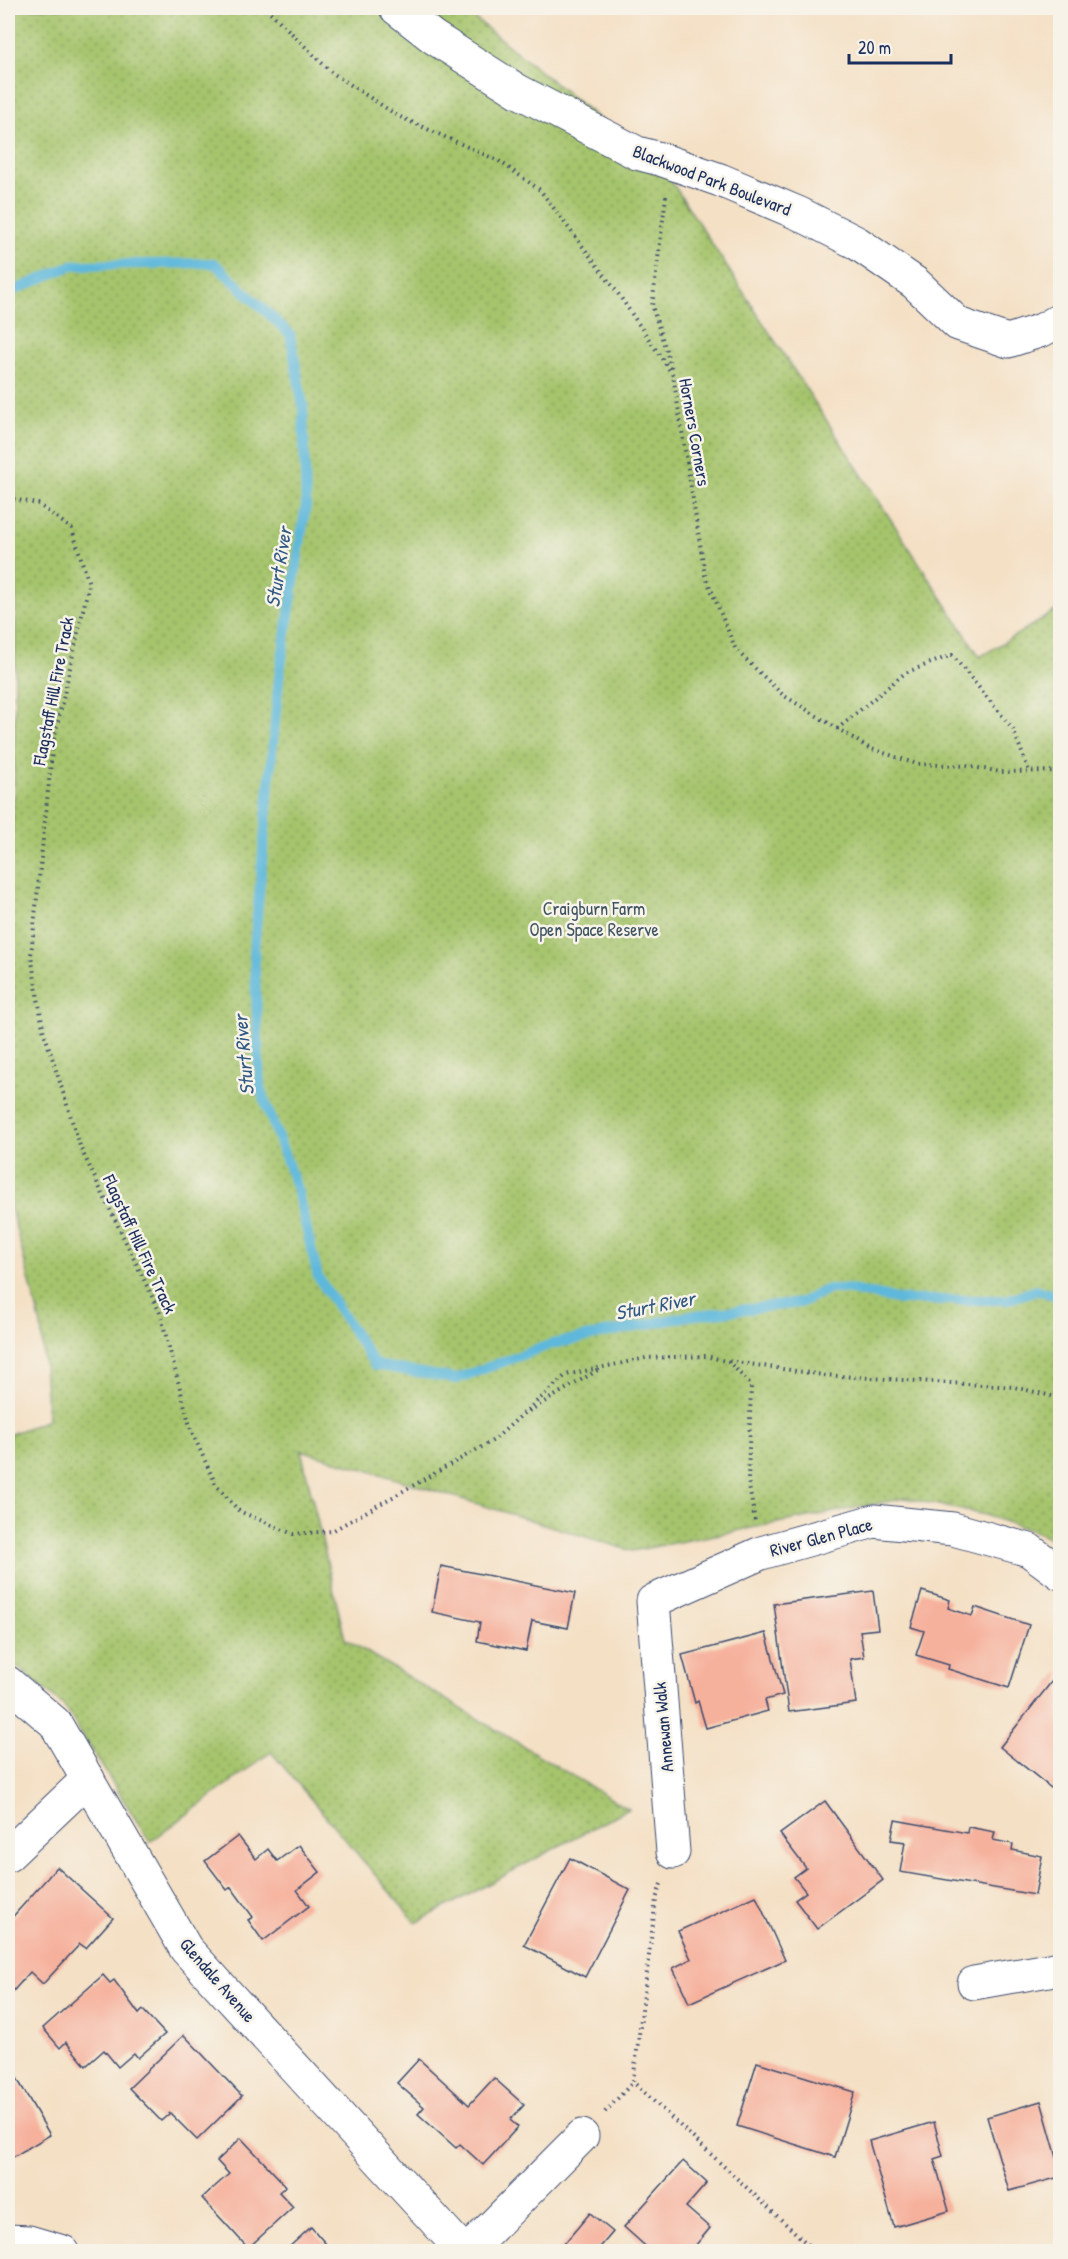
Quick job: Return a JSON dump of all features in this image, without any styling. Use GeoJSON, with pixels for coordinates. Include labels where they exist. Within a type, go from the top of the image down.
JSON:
{"type":"FeatureCollection","features":[{"type":"Feature","properties":{"kind":"street","name":"Blackwood Park Boulevard"},"geometry":{"type":"LineString","coordinates":[[396,8],[433,37],[518,92],[637,153],[720,180],[800,214],[857,243],[915,284],[958,324],[1008,341],[1042,330],[1060,320]]}},
{"type":"Feature","properties":{"kind":"street","name":"River Glen Place"},"geometry":{"type":"LineString","coordinates":[[653,1601],[761,1553],[874,1521],[953,1529],[1029,1550],[1060,1574]]}},
{"type":"Feature","properties":{"kind":"street","name":"Annewan Walk"},"geometry":{"type":"LineString","coordinates":[[653,1601],[673,1852]]}},
{"type":"Feature","properties":{"kind":"street","name":"Glendale Avenue"},"geometry":{"type":"LineString","coordinates":[[8,1683],[55,1723],[186,1949],[466,2252],[582,2136]]}},
{"type":"Feature","properties":{"kind":"street"},"geometry":{"type":"LineString","coordinates":[[8,1855],[88,1779]]}},
{"type":"Feature","properties":{"kind":"street"},"geometry":{"type":"LineString","coordinates":[[974,1983],[1060,1968]]}},
{"type":"Feature","properties":{"kind":"street"},"geometry":{"type":"LineString","coordinates":[[8,2241],[29,2242],[63,2252]]}},
{"type":"Feature","properties":{"kind":"path","name":"Horners Corners"},"geometry":{"type":"LineString","coordinates":[[266,8],[331,72],[388,110],[499,161],[540,190],[617,292],[673,375],[705,575],[736,650],[783,695],[869,748],[917,764],[967,766],[1001,772],[1060,771]]}},
{"type":"Feature","properties":{"kind":"path"},"geometry":{"type":"LineString","coordinates":[[670,162],[652,306],[673,375]]}},
{"type":"Feature","properties":{"kind":"path","name":"Flagstaff Hill Fire Track"},"geometry":{"type":"LineString","coordinates":[[8,498],[38,504],[72,529],[88,584],[53,743],[31,955],[43,1029],[81,1149],[160,1313],[191,1430],[216,1485],[238,1511],[293,1534],[332,1531],[494,1440],[566,1375],[646,1358],[706,1356],[729,1362],[751,1385],[748,1480],[761,1553]]}},
{"type":"Feature","properties":{"kind":"path"},"geometry":{"type":"LineString","coordinates":[[837,729],[905,673],[952,655],[1013,729],[1029,771]]}},
{"type":"Feature","properties":{"kind":"path"},"geometry":{"type":"LineString","coordinates":[[521,1416],[598,1370],[642,1358],[698,1356],[822,1375],[1014,1387],[1060,1398]]}},
{"type":"Feature","properties":{"kind":"path"},"geometry":{"type":"LineString","coordinates":[[582,2136],[633,2082],[656,1899],[673,1852]]}},
{"type":"Feature","properties":{"kind":"path"},"geometry":{"type":"LineString","coordinates":[[633,2082],[816,2252]]}},
{"type":"Feature","properties":{"kind":"green space","name":"Craigburn Farm Open Space Reserve"},"geometry":{"type":"Polygon","coordinates":[[[8,8],[462,8],[666,173],[980,657],[1060,608],[1060,1548],[1045,1535],[985,1515],[906,1498],[632,1551],[301,1450],[345,1639],[628,1809],[416,1923],[271,1752],[150,1842],[64,1706],[8,1659],[8,1435],[48,1420],[41,1325],[8,1197],[8,878],[14,794],[16,561],[8,561],[8,8]]]}},
{"type":"Feature","properties":{"kind":"building"},"geometry":{"type":"Polygon","coordinates":[[[441,1566],[575,1593],[568,1628],[532,1621],[526,1651],[477,1641],[480,1622],[432,1612],[441,1566]]]}},
{"type":"Feature","properties":{"kind":"building"},"geometry":{"type":"Polygon","coordinates":[[[873,1591],[878,1629],[860,1631],[864,1657],[850,1659],[856,1703],[789,1712],[774,1604],[873,1591]]]}},
{"type":"Feature","properties":{"kind":"building"},"geometry":{"type":"Polygon","coordinates":[[[922,1591],[950,1600],[948,1608],[972,1616],[975,1607],[1029,1625],[1009,1688],[948,1669],[949,1665],[916,1655],[924,1631],[911,1627],[922,1591]]]}},
{"type":"Feature","properties":{"kind":"building"},"geometry":{"type":"Polygon","coordinates":[[[766,1633],[783,1695],[765,1700],[768,1711],[706,1728],[698,1701],[695,1703],[682,1655],[766,1633]]]}},
{"type":"Feature","properties":{"kind":"building"},"geometry":{"type":"Polygon","coordinates":[[[1060,1671],[1060,1759],[1058,1763],[1060,1765],[1060,1787],[1056,1792],[1000,1747],[1060,1671]]]}},
{"type":"Feature","properties":{"kind":"building"},"geometry":{"type":"Polygon","coordinates":[[[825,1801],[883,1880],[817,1929],[795,1900],[806,1892],[794,1877],[806,1868],[780,1834],[825,1801]]]}},
{"type":"Feature","properties":{"kind":"building"},"geometry":{"type":"Polygon","coordinates":[[[895,1820],[967,1833],[968,1827],[995,1832],[993,1840],[1013,1844],[1012,1850],[1042,1856],[1035,1895],[900,1872],[905,1842],[891,1840],[895,1820]]]}},
{"type":"Feature","properties":{"kind":"building"},"geometry":{"type":"Polygon","coordinates":[[[238,1836],[256,1859],[268,1849],[277,1861],[299,1845],[320,1872],[297,1890],[309,1906],[263,1941],[248,1920],[253,1917],[231,1887],[227,1890],[205,1861],[238,1836]]]}},
{"type":"Feature","properties":{"kind":"building"},"geometry":{"type":"Polygon","coordinates":[[[570,1858],[630,1890],[585,1977],[524,1945],[570,1858]]]}},
{"type":"Feature","properties":{"kind":"building"},"geometry":{"type":"Polygon","coordinates":[[[57,1867],[113,1918],[86,1948],[80,1944],[43,1984],[30,1972],[8,1997],[8,1922],[57,1867]]]}},
{"type":"Feature","properties":{"kind":"building"},"geometry":{"type":"Polygon","coordinates":[[[756,1896],[785,1960],[689,2003],[673,1968],[691,1959],[678,1931],[756,1896]]]}},
{"type":"Feature","properties":{"kind":"building"},"geometry":{"type":"Polygon","coordinates":[[[103,1975],[110,1983],[114,1980],[139,2014],[143,2010],[165,2034],[138,2058],[134,2053],[118,2067],[104,2050],[86,2066],[66,2042],[60,2048],[43,2028],[103,1975]]]}},
{"type":"Feature","properties":{"kind":"building"},"geometry":{"type":"Polygon","coordinates":[[[184,2035],[242,2096],[197,2140],[170,2113],[161,2121],[129,2088],[184,2035]]]}},
{"type":"Feature","properties":{"kind":"building"},"geometry":{"type":"Polygon","coordinates":[[[419,2059],[469,2105],[494,2078],[524,2105],[510,2120],[518,2127],[483,2165],[460,2144],[456,2148],[418,2114],[424,2107],[397,2083],[419,2059]]]}},
{"type":"Feature","properties":{"kind":"building"},"geometry":{"type":"Polygon","coordinates":[[[757,2062],[855,2092],[835,2157],[737,2126],[757,2062]]]}},
{"type":"Feature","properties":{"kind":"building"},"geometry":{"type":"Polygon","coordinates":[[[8,2063],[50,2135],[8,2160],[8,2063]]]}},
{"type":"Feature","properties":{"kind":"building"},"geometry":{"type":"Polygon","coordinates":[[[1041,2101],[1060,2168],[1060,2177],[1009,2191],[987,2117],[1041,2101]]]}},
{"type":"Feature","properties":{"kind":"building"},"geometry":{"type":"Polygon","coordinates":[[[934,2122],[943,2156],[934,2159],[949,2211],[894,2227],[869,2141],[934,2122]]]}},
{"type":"Feature","properties":{"kind":"building"},"geometry":{"type":"Polygon","coordinates":[[[241,2138],[286,2186],[279,2192],[293,2207],[248,2248],[202,2198],[229,2174],[217,2161],[241,2138]]]}},
{"type":"Feature","properties":{"kind":"building"},"geometry":{"type":"Polygon","coordinates":[[[683,2161],[707,2183],[686,2207],[710,2228],[690,2252],[652,2252],[624,2227],[683,2161]]]}},
{"type":"Feature","properties":{"kind":"building"},"geometry":{"type":"Polygon","coordinates":[[[590,2213],[613,2232],[596,2252],[557,2252],[590,2213]]]}},
{"type":"Feature","properties":{"kind":"building"},"geometry":{"type":"Polygon","coordinates":[[[311,2227],[333,2252],[290,2252],[287,2249],[311,2227]]]}},
{"type":"Feature","properties":{"kind":"waterway","name":"Sturt River"},"geometry":{"type":"LineString","coordinates":[[8,293],[73,265],[214,263],[290,334],[303,406],[306,505],[279,678],[254,949],[260,1088],[297,1189],[318,1277],[375,1365],[456,1379],[552,1344],[688,1316],[800,1303],[828,1289],[846,1289],[901,1300],[1006,1300],[1037,1290],[1060,1297]]}}]}
